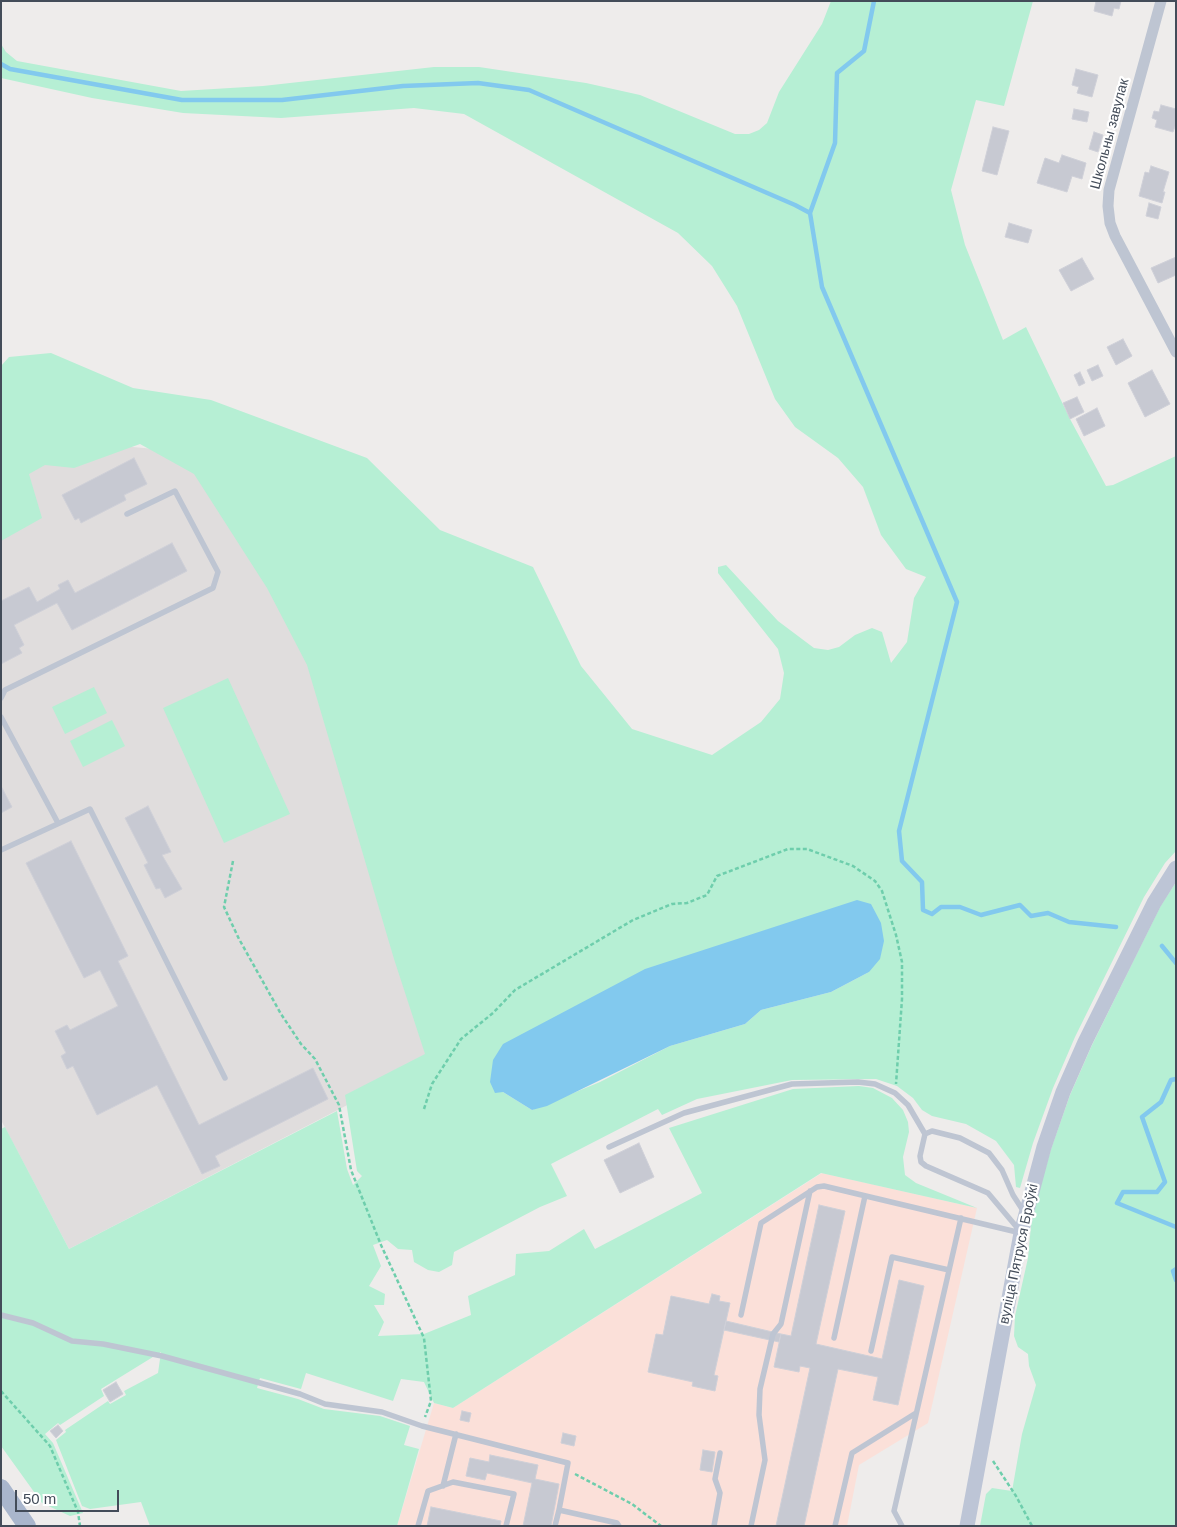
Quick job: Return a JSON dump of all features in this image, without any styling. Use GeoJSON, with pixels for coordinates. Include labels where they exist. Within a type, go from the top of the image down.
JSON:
{"type":"FeatureCollection","features":[{"type":"Feature","properties":{"kind":"main road","name":"вуліца Пятруся Броўкі"},"geometry":{"type":"LineString","coordinates":[[967,1526],[1025,1213],[1044,1147],[1063,1092],[1122,967],[1154,903],[1176,868]]}},
{"type":"Feature","properties":{"kind":"main road"},"geometry":{"type":"LineString","coordinates":[[1,1488],[27,1526]]}},
{"type":"Feature","properties":{"kind":"street","name":"Школьны завулак"},"geometry":{"type":"LineString","coordinates":[[1161,1],[1109,190],[1108,206],[1110,223],[1115,236],[1176,352]]}},
{"type":"Feature","properties":{"kind":"lane"},"geometry":{"type":"LineString","coordinates":[[1,698],[5,690],[213,588],[218,572],[175,492],[127,514]]}},
{"type":"Feature","properties":{"kind":"lane"},"geometry":{"type":"LineString","coordinates":[[1,717],[58,823]]}},
{"type":"Feature","properties":{"kind":"lane"},"geometry":{"type":"LineString","coordinates":[[1,850],[90,809],[225,1078]]}},
{"type":"Feature","properties":{"kind":"lane"},"geometry":{"type":"LineString","coordinates":[[609,1148],[684,1113],[792,1084],[858,1082],[874,1084],[896,1093],[908,1105],[925,1134],[920,1156],[922,1162],[926,1166],[988,1192],[1021,1233]]}},
{"type":"Feature","properties":{"kind":"lane"},"geometry":{"type":"LineString","coordinates":[[925,1134],[932,1131],[960,1138],[989,1153],[1002,1170],[1012,1195],[1025,1213]]}},
{"type":"Feature","properties":{"kind":"lane"},"geometry":{"type":"LineString","coordinates":[[742,1315],[761,1223],[817,1187],[824,1186],[1021,1233]]}},
{"type":"Feature","properties":{"kind":"lane"},"geometry":{"type":"LineString","coordinates":[[751,1526],[765,1460],[759,1415],[760,1389],[773,1334],[781,1324],[810,1191]]}},
{"type":"Feature","properties":{"kind":"lane"},"geometry":{"type":"LineString","coordinates":[[834,1338],[865,1196]]}},
{"type":"Feature","properties":{"kind":"lane"},"geometry":{"type":"LineString","coordinates":[[902,1526],[894,1511],[960,1218]]}},
{"type":"Feature","properties":{"kind":"lane"},"geometry":{"type":"LineString","coordinates":[[871,1351],[892,1257],[949,1270]]}},
{"type":"Feature","properties":{"kind":"lane"},"geometry":{"type":"LineString","coordinates":[[1,1315],[33,1323],[72,1341],[103,1344],[162,1356],[300,1394],[326,1404],[382,1412],[422,1426],[568,1463],[555,1526]]}},
{"type":"Feature","properties":{"kind":"lane"},"geometry":{"type":"LineString","coordinates":[[835,1526],[852,1453],[916,1413]]}},
{"type":"Feature","properties":{"kind":"lane"},"geometry":{"type":"LineString","coordinates":[[443,1486],[456,1434]]}},
{"type":"Feature","properties":{"kind":"lane"},"geometry":{"type":"LineString","coordinates":[[714,1526],[720,1493],[715,1479],[720,1453]]}},
{"type":"Feature","properties":{"kind":"lane"},"geometry":{"type":"LineString","coordinates":[[418,1526],[428,1490],[453,1482],[514,1494],[506,1526]]}},
{"type":"Feature","properties":{"kind":"lane"},"geometry":{"type":"LineString","coordinates":[[559,1510],[617,1523],[618,1526]]}},
{"type":"Feature","properties":{"kind":"path"},"geometry":{"type":"LineString","coordinates":[[424,1109],[432,1084],[461,1039],[492,1013],[515,990],[633,920],[672,904],[687,904],[707,895],[717,876],[788,849],[806,848],[854,866],[875,881],[882,891],[896,935],[902,962],[902,999],[896,1093]]}},
{"type":"Feature","properties":{"kind":"path"},"geometry":{"type":"LineString","coordinates":[[233,862],[224,907],[281,1014],[301,1044],[316,1059],[339,1105],[354,1177],[381,1245],[424,1338],[431,1402],[422,1426]]}},
{"type":"Feature","properties":{"kind":"path"},"geometry":{"type":"LineString","coordinates":[[1,1391],[50,1446],[78,1512],[80,1526]]}},
{"type":"Feature","properties":{"kind":"path"},"geometry":{"type":"LineString","coordinates":[[983,1445],[1016,1496],[1032,1526]]}},
{"type":"Feature","properties":{"kind":"path"},"geometry":{"type":"LineString","coordinates":[[567,1469],[632,1504],[661,1526]]}},
{"type":"Feature","properties":{"kind":"shaded area"},"geometry":{"type":"Polygon","coordinates":[[[77,442],[233,456],[361,706],[444,1055],[69,1249],[1,1120],[1,480],[77,442]]]}},
{"type":"Feature","properties":{"kind":"shaded area"},"geometry":{"type":"Polygon","coordinates":[[[822,1173],[977,1208],[928,1423],[859,1465],[847,1526],[397,1526],[434,1403],[453,1408],[822,1173]]]}},
{"type":"Feature","properties":{"kind":"green space"},"geometry":{"type":"Polygon","coordinates":[[[831,1],[1033,1],[1004,106],[976,100],[951,190],[965,245],[1003,340],[1026,327],[1070,419],[1106,486],[1113,485],[1176,456],[1176,851],[1165,863],[1144,897],[1075,1037],[1053,1088],[1033,1143],[1020,1188],[1016,1187],[1014,1165],[996,1141],[966,1124],[932,1116],[922,1110],[913,1098],[897,1086],[876,1079],[792,1080],[697,1099],[662,1115],[658,1109],[551,1164],[567,1196],[540,1207],[454,1252],[452,1265],[439,1272],[428,1270],[414,1262],[412,1250],[398,1249],[387,1240],[373,1245],[381,1266],[369,1286],[385,1294],[384,1305],[374,1305],[384,1322],[378,1336],[424,1334],[471,1315],[468,1296],[515,1275],[516,1254],[549,1251],[584,1229],[595,1249],[702,1193],[669,1128],[793,1089],[859,1086],[873,1088],[892,1098],[903,1110],[908,1122],[909,1132],[903,1157],[905,1175],[916,1183],[977,1208],[821,1173],[453,1408],[434,1403],[424,1382],[401,1379],[393,1401],[306,1373],[301,1389],[260,1378],[257,1388],[298,1399],[324,1409],[380,1416],[410,1426],[404,1445],[419,1449],[397,1526],[150,1526],[141,1502],[90,1509],[82,1506],[56,1440],[66,1432],[65,1430],[108,1401],[110,1404],[126,1395],[124,1391],[158,1373],[161,1352],[101,1389],[104,1396],[60,1425],[58,1423],[45,1434],[53,1443],[83,1513],[70,1516],[42,1503],[1,1446],[1,1129],[5,1127],[69,1249],[337,1111],[347,1169],[353,1185],[362,1176],[357,1171],[345,1095],[425,1054],[394,959],[307,665],[267,588],[194,474],[140,444],[74,468],[45,465],[29,474],[42,518],[1,541],[1,366],[9,357],[51,353],[133,388],[211,400],[367,458],[440,530],[533,567],[581,666],[632,729],[712,755],[761,722],[780,699],[784,673],[778,649],[718,573],[718,567],[726,565],[778,621],[814,648],[828,650],[839,647],[855,635],[872,628],[882,632],[891,663],[907,642],[914,598],[926,577],[906,569],[881,535],[863,487],[838,458],[795,427],[775,399],[737,306],[712,266],[678,233],[464,114],[414,108],[281,118],[183,113],[92,98],[1,78],[1,44],[6,52],[17,61],[181,91],[263,86],[434,67],[479,67],[586,83],[640,95],[735,134],[749,134],[759,130],[767,123],[779,92],[822,24],[831,1]],[[869,972],[503,1092],[532,1110],[600,1082],[670,1046],[745,1024],[761,1010],[831,992],[869,972]]]}},
{"type":"Feature","properties":{"kind":"green space"},"geometry":{"type":"Polygon","coordinates":[[[228,678],[290,814],[224,843],[163,708],[228,678]]]}},
{"type":"Feature","properties":{"kind":"green space"},"geometry":{"type":"Polygon","coordinates":[[[94,687],[107,713],[65,734],[52,707],[94,687]]]}},
{"type":"Feature","properties":{"kind":"green space"},"geometry":{"type":"Polygon","coordinates":[[[112,720],[125,746],[83,767],[70,741],[112,720]]]}},
{"type":"Feature","properties":{"kind":"green space"},"geometry":{"type":"Polygon","coordinates":[[[1176,882],[1176,1526],[980,1526],[986,1494],[992,1488],[1012,1491],[1022,1434],[1036,1385],[1029,1366],[1028,1354],[1018,1347],[1014,1336],[1015,1316],[1028,1258],[1032,1215],[1051,1149],[1070,1095],[1092,1045],[1160,907],[1176,882]]]}},
{"type":"Feature","properties":{"kind":"water"},"geometry":{"type":"Polygon","coordinates":[[[857,900],[871,904],[881,923],[884,941],[880,959],[869,972],[831,992],[761,1010],[745,1024],[670,1046],[547,1106],[532,1110],[503,1092],[495,1093],[490,1082],[493,1060],[503,1044],[645,969],[857,900]]]}},
{"type":"Feature","properties":{"kind":"building"},"geometry":{"type":"Polygon","coordinates":[[[1096,1],[1121,1],[1119,9],[1114,8],[1112,16],[1094,11],[1096,1]]]}},
{"type":"Feature","properties":{"kind":"building"},"geometry":{"type":"Polygon","coordinates":[[[1076,69],[1098,75],[1092,97],[1077,93],[1079,87],[1072,85],[1076,69]]]}},
{"type":"Feature","properties":{"kind":"building"},"geometry":{"type":"Polygon","coordinates":[[[1161,105],[1176,109],[1176,124],[1173,132],[1155,127],[1157,120],[1152,118],[1154,111],[1159,112],[1161,105]]]}},
{"type":"Feature","properties":{"kind":"building"},"geometry":{"type":"Polygon","coordinates":[[[1074,109],[1089,112],[1087,122],[1072,119],[1074,109]]]}},
{"type":"Feature","properties":{"kind":"building"},"geometry":{"type":"Polygon","coordinates":[[[993,127],[1009,131],[997,175],[982,171],[993,127]]]}},
{"type":"Feature","properties":{"kind":"building"},"geometry":{"type":"Polygon","coordinates":[[[1094,132],[1103,135],[1098,152],[1089,149],[1094,132]]]}},
{"type":"Feature","properties":{"kind":"building"},"geometry":{"type":"Polygon","coordinates":[[[1062,155],[1086,163],[1082,179],[1072,176],[1067,192],[1037,183],[1045,158],[1059,163],[1062,155]]]}},
{"type":"Feature","properties":{"kind":"building"},"geometry":{"type":"Polygon","coordinates":[[[1151,166],[1169,172],[1162,203],[1139,196],[1145,172],[1149,173],[1151,166]]]}},
{"type":"Feature","properties":{"kind":"building"},"geometry":{"type":"Polygon","coordinates":[[[1149,203],[1161,207],[1158,219],[1146,216],[1149,203]]]}},
{"type":"Feature","properties":{"kind":"building"},"geometry":{"type":"Polygon","coordinates":[[[1009,223],[1032,230],[1028,243],[1005,237],[1009,223]]]}},
{"type":"Feature","properties":{"kind":"building"},"geometry":{"type":"Polygon","coordinates":[[[1176,257],[1176,275],[1158,283],[1151,268],[1176,257]]]}},
{"type":"Feature","properties":{"kind":"building"},"geometry":{"type":"Polygon","coordinates":[[[1082,258],[1094,279],[1071,291],[1059,270],[1082,258]]]}},
{"type":"Feature","properties":{"kind":"building"},"geometry":{"type":"Polygon","coordinates":[[[1123,339],[1132,356],[1116,365],[1107,347],[1123,339]]]}},
{"type":"Feature","properties":{"kind":"building"},"geometry":{"type":"Polygon","coordinates":[[[1098,365],[1103,376],[1092,381],[1087,370],[1098,365]]]}},
{"type":"Feature","properties":{"kind":"building"},"geometry":{"type":"Polygon","coordinates":[[[1152,370],[1170,404],[1145,417],[1128,383],[1152,370]]]}},
{"type":"Feature","properties":{"kind":"building"},"geometry":{"type":"Polygon","coordinates":[[[1080,372],[1085,383],[1079,386],[1074,375],[1080,372]]]}},
{"type":"Feature","properties":{"kind":"building"},"geometry":{"type":"Polygon","coordinates":[[[1077,397],[1084,412],[1070,419],[1063,403],[1077,397]]]}},
{"type":"Feature","properties":{"kind":"building"},"geometry":{"type":"Polygon","coordinates":[[[1097,408],[1105,426],[1084,436],[1076,419],[1097,408]]]}},
{"type":"Feature","properties":{"kind":"building"},"geometry":{"type":"Polygon","coordinates":[[[134,458],[147,484],[124,495],[126,500],[81,523],[79,518],[75,520],[62,495],[134,458]]]}},
{"type":"Feature","properties":{"kind":"building"},"geometry":{"type":"Polygon","coordinates":[[[172,543],[187,571],[72,630],[57,603],[14,625],[24,645],[19,648],[22,653],[1,664],[1,601],[29,587],[37,602],[60,589],[58,585],[68,580],[75,593],[172,543]]]}},
{"type":"Feature","properties":{"kind":"building"},"geometry":{"type":"Polygon","coordinates":[[[1,786],[12,807],[1,813],[1,786]]]}},
{"type":"Feature","properties":{"kind":"building"},"geometry":{"type":"Polygon","coordinates":[[[148,806],[171,852],[162,855],[182,889],[165,898],[160,888],[156,889],[144,865],[148,863],[125,818],[148,806]]]}},
{"type":"Feature","properties":{"kind":"building"},"geometry":{"type":"Polygon","coordinates":[[[71,841],[128,956],[118,961],[199,1125],[313,1068],[328,1099],[215,1156],[220,1166],[202,1174],[157,1085],[97,1115],[73,1066],[67,1069],[61,1056],[66,1053],[55,1031],[67,1025],[70,1030],[118,1006],[100,970],[84,978],[26,863],[71,841]]]}},
{"type":"Feature","properties":{"kind":"building"},"geometry":{"type":"Polygon","coordinates":[[[639,1143],[654,1177],[620,1193],[604,1160],[639,1143]]]}},
{"type":"Feature","properties":{"kind":"building"},"geometry":{"type":"Polygon","coordinates":[[[819,1205],[845,1211],[816,1344],[882,1359],[899,1280],[924,1286],[898,1405],[873,1400],[878,1377],[838,1369],[804,1526],[776,1526],[810,1368],[800,1366],[799,1372],[774,1367],[781,1334],[791,1336],[819,1205]]]}},
{"type":"Feature","properties":{"kind":"building"},"geometry":{"type":"Polygon","coordinates":[[[712,1294],[720,1296],[719,1301],[730,1303],[714,1375],[718,1376],[715,1391],[692,1386],[693,1382],[648,1372],[656,1334],[663,1335],[671,1296],[709,1304],[712,1294]]]}},
{"type":"Feature","properties":{"kind":"building"},"geometry":{"type":"Polygon","coordinates":[[[726,1321],[781,1334],[779,1342],[724,1330],[726,1321]]]}},
{"type":"Feature","properties":{"kind":"building"},"geometry":{"type":"Polygon","coordinates":[[[116,1382],[123,1394],[110,1402],[103,1390],[116,1382]]]}},
{"type":"Feature","properties":{"kind":"building"},"geometry":{"type":"Polygon","coordinates":[[[462,1411],[471,1413],[469,1422],[460,1420],[462,1411]]]}},
{"type":"Feature","properties":{"kind":"building"},"geometry":{"type":"Polygon","coordinates":[[[58,1425],[63,1431],[56,1438],[50,1431],[58,1425]]]}},
{"type":"Feature","properties":{"kind":"building"},"geometry":{"type":"Polygon","coordinates":[[[563,1433],[576,1436],[574,1446],[561,1443],[563,1433]]]}},
{"type":"Feature","properties":{"kind":"building"},"geometry":{"type":"Polygon","coordinates":[[[703,1450],[715,1452],[712,1472],[700,1470],[703,1450]]]}},
{"type":"Feature","properties":{"kind":"building"},"geometry":{"type":"Polygon","coordinates":[[[490,1455],[538,1465],[535,1479],[559,1484],[551,1526],[523,1526],[532,1483],[487,1473],[485,1480],[466,1476],[470,1458],[489,1462],[490,1455]]]}},
{"type":"Feature","properties":{"kind":"building"},"geometry":{"type":"Polygon","coordinates":[[[431,1507],[501,1521],[500,1526],[427,1526],[431,1507]]]}},
{"type":"Feature","properties":{"kind":"waterway"},"geometry":{"type":"LineString","coordinates":[[874,1],[864,51],[837,73],[835,143],[810,213],[822,287],[957,602],[899,831],[902,861],[922,882],[923,910],[932,914],[941,907],[960,907],[981,915],[1020,905],[1031,916],[1048,913],[1069,922],[1116,927]]}},
{"type":"Feature","properties":{"kind":"waterway"},"geometry":{"type":"LineString","coordinates":[[1,64],[10,69],[182,100],[282,100],[403,86],[478,83],[529,90],[810,213]]}},
{"type":"Feature","properties":{"kind":"waterway"},"geometry":{"type":"LineString","coordinates":[[1162,946],[1176,963]]}},
{"type":"Feature","properties":{"kind":"waterway"},"geometry":{"type":"LineString","coordinates":[[1176,1079],[1171,1080],[1161,1102],[1142,1117],[1165,1182],[1157,1192],[1123,1192],[1117,1203],[1176,1227]]}},
{"type":"Feature","properties":{"kind":"waterway"},"geometry":{"type":"LineString","coordinates":[[1176,1269],[1173,1271],[1176,1280]]}}]}
